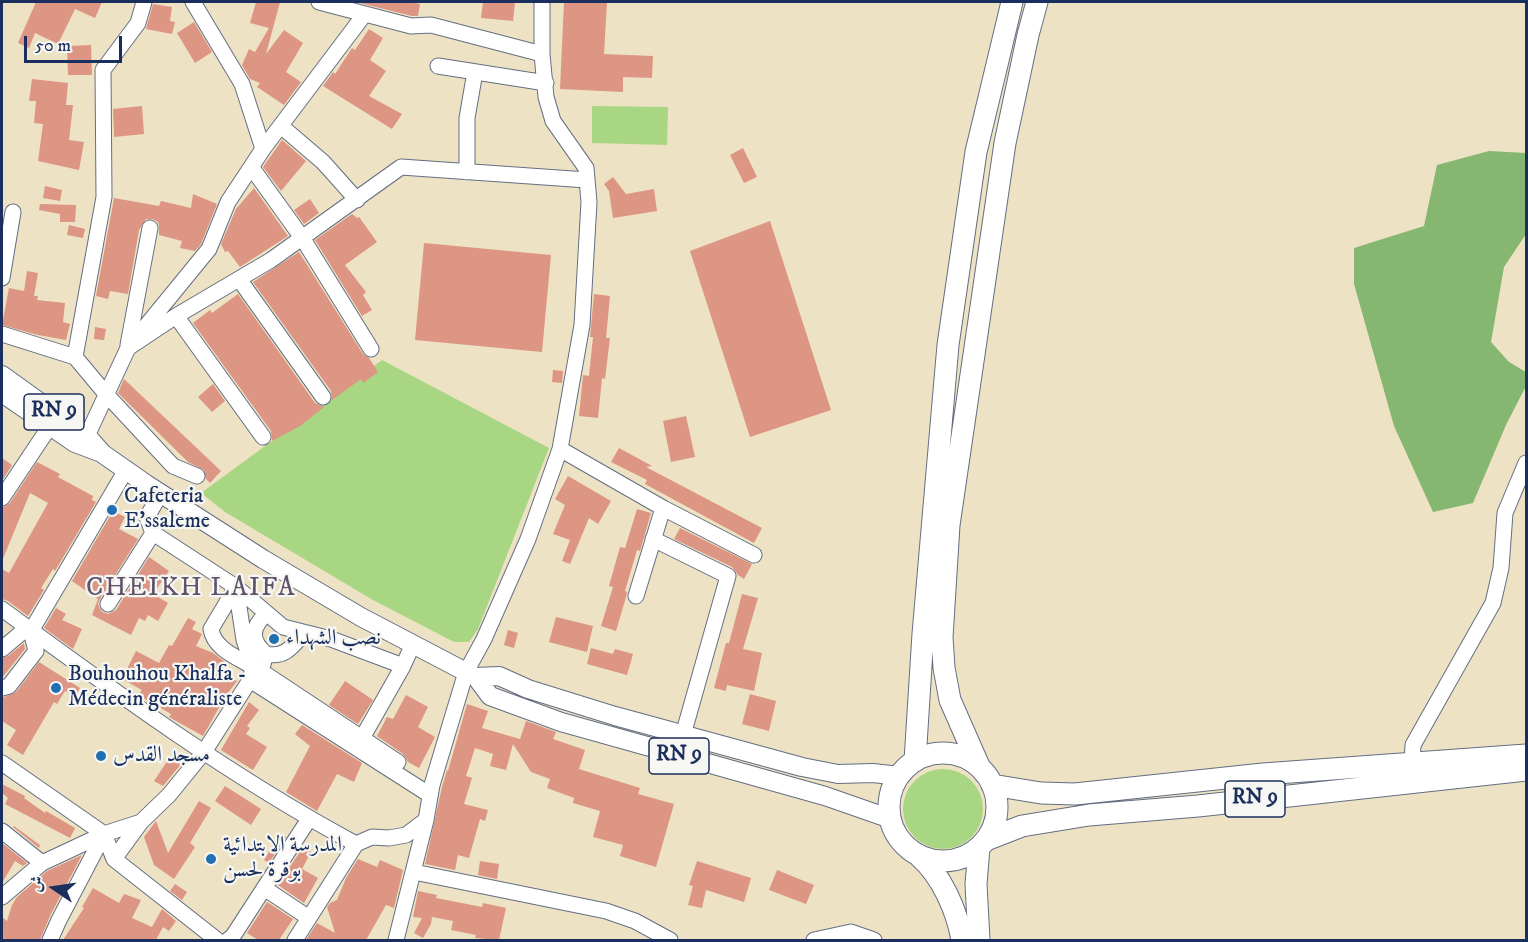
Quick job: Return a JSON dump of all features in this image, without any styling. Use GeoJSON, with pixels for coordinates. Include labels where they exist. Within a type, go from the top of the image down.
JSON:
{"type":"FeatureCollection","features":[{"type":"Feature","properties":{"kind":"highway"},"geometry":{"type":"LineString","coordinates":[[915,761],[924,622],[948,345],[976,152],[1012,2]]}},
{"type":"Feature","properties":{"kind":"highway"},"geometry":{"type":"LineString","coordinates":[[979,940],[976,884],[982,844],[992,830],[997,807],[992,785],[979,766],[950,700],[944,668],[942,637],[949,525],[1005,143],[1037,2]]}},
{"type":"Feature","properties":{"kind":"highway"},"geometry":{"type":"LineString","coordinates":[[962,940],[960,926],[950,901],[928,863],[898,836],[891,819],[891,797],[899,776],[915,761],[926,756],[948,753],[959,755],[979,766]]}},
{"type":"Feature","properties":{"kind":"highway","name":"RN 9"},"geometry":{"type":"LineString","coordinates":[[992,785],[1041,793],[1075,794],[1263,774],[1527,754]]}},
{"type":"Feature","properties":{"kind":"highway","name":"RN 9"},"geometry":{"type":"LineString","coordinates":[[919,856],[950,861],[970,854],[982,844],[1022,826],[1089,815],[1198,806],[1527,770]]}},
{"type":"Feature","properties":{"kind":"main road","name":"RN 9"},"geometry":{"type":"LineString","coordinates":[[2,375],[87,436],[103,454],[160,493],[361,617],[471,675],[490,696],[561,722],[825,796],[891,819]]}},
{"type":"Feature","properties":{"kind":"main road","name":"RN 9"},"geometry":{"type":"LineString","coordinates":[[2,393],[81,447],[103,454]]}},
{"type":"Feature","properties":{"kind":"main road","name":"RN 9"},"geometry":{"type":"LineString","coordinates":[[471,675],[498,676],[542,694],[802,767],[838,774],[873,773],[899,776]]}},
{"type":"Feature","properties":{"kind":"street"},"geometry":{"type":"LineString","coordinates":[[75,357],[104,197],[103,70],[138,23],[144,2]]}},
{"type":"Feature","properties":{"kind":"street"},"geometry":{"type":"LineString","coordinates":[[193,2],[242,84],[263,149]]}},
{"type":"Feature","properties":{"kind":"street"},"geometry":{"type":"LineString","coordinates":[[319,2],[411,26],[431,25],[542,54]]}},
{"type":"Feature","properties":{"kind":"street"},"geometry":{"type":"LineString","coordinates":[[396,940],[414,872],[431,790],[484,639],[528,539],[560,449],[582,325],[589,202],[586,168],[553,121],[546,97],[542,54],[542,2]]}},
{"type":"Feature","properties":{"kind":"street"},"geometry":{"type":"LineString","coordinates":[[87,436],[128,348],[208,249],[228,202],[263,149],[364,15]]}},
{"type":"Feature","properties":{"kind":"street"},"geometry":{"type":"LineString","coordinates":[[438,66],[546,83]]}},
{"type":"Feature","properties":{"kind":"street"},"geometry":{"type":"LineString","coordinates":[[468,172],[467,118],[475,72]]}},
{"type":"Feature","properties":{"kind":"street"},"geometry":{"type":"LineString","coordinates":[[281,126],[323,162],[357,200]]}},
{"type":"Feature","properties":{"kind":"street"},"geometry":{"type":"LineString","coordinates":[[128,348],[303,239],[401,167],[587,180]]}},
{"type":"Feature","properties":{"kind":"street"},"geometry":{"type":"LineString","coordinates":[[252,168],[303,239],[371,349]]}},
{"type":"Feature","properties":{"kind":"street"},"geometry":{"type":"LineString","coordinates":[[2,278],[13,212]]}},
{"type":"Feature","properties":{"kind":"street"},"geometry":{"type":"LineString","coordinates":[[128,348],[150,228]]}},
{"type":"Feature","properties":{"kind":"street"},"geometry":{"type":"LineString","coordinates":[[239,279],[323,397]]}},
{"type":"Feature","properties":{"kind":"street"},"geometry":{"type":"LineString","coordinates":[[176,316],[263,437]]}},
{"type":"Feature","properties":{"kind":"street"},"geometry":{"type":"LineString","coordinates":[[2,334],[75,357],[173,466],[197,476]]}},
{"type":"Feature","properties":{"kind":"street"},"geometry":{"type":"LineString","coordinates":[[2,498],[51,426]]}},
{"type":"Feature","properties":{"kind":"street"},"geometry":{"type":"LineString","coordinates":[[560,449],[663,508],[754,555]]}},
{"type":"Feature","properties":{"kind":"street"},"geometry":{"type":"LineString","coordinates":[[1412,763],[1413,745],[1493,603],[1501,568],[1505,513],[1527,463]]}},
{"type":"Feature","properties":{"kind":"street"},"geometry":{"type":"LineString","coordinates":[[2,688],[9,686],[36,651],[31,631],[126,470]]}},
{"type":"Feature","properties":{"kind":"street"},"geometry":{"type":"LineString","coordinates":[[160,493],[147,517],[153,533],[236,586],[283,627],[331,639],[403,666]]}},
{"type":"Feature","properties":{"kind":"street"},"geometry":{"type":"LineString","coordinates":[[636,596],[663,508]]}},
{"type":"Feature","properties":{"kind":"street"},"geometry":{"type":"LineString","coordinates":[[108,604],[153,533]]}},
{"type":"Feature","properties":{"kind":"street"},"geometry":{"type":"LineString","coordinates":[[653,539],[728,576],[683,735]]}},
{"type":"Feature","properties":{"kind":"street"},"geometry":{"type":"LineString","coordinates":[[236,586],[211,629],[212,638],[216,644],[254,673],[431,790]]}},
{"type":"Feature","properties":{"kind":"street"},"geometry":{"type":"LineString","coordinates":[[236,586],[244,640],[254,673]]}},
{"type":"Feature","properties":{"kind":"street"},"geometry":{"type":"LineString","coordinates":[[2,609],[204,752],[309,819],[356,844]]}},
{"type":"Feature","properties":{"kind":"street"},"geometry":{"type":"LineString","coordinates":[[266,614],[256,623],[254,636],[258,647],[266,654],[277,656],[286,652],[303,633]]}},
{"type":"Feature","properties":{"kind":"street"},"geometry":{"type":"LineString","coordinates":[[2,649],[21,633],[31,631]]}},
{"type":"Feature","properties":{"kind":"street"},"geometry":{"type":"LineString","coordinates":[[359,743],[413,644]]}},
{"type":"Feature","properties":{"kind":"street"},"geometry":{"type":"LineString","coordinates":[[114,859],[141,822],[169,795],[204,752],[266,654]]}},
{"type":"Feature","properties":{"kind":"street"},"geometry":{"type":"LineString","coordinates":[[2,763],[104,834],[114,859],[217,940]]}},
{"type":"Feature","properties":{"kind":"street"},"geometry":{"type":"LineString","coordinates":[[233,939],[309,819]]}},
{"type":"Feature","properties":{"kind":"street"},"geometry":{"type":"LineString","coordinates":[[295,940],[356,844],[372,837],[389,838],[406,835],[426,820]]}},
{"type":"Feature","properties":{"kind":"street"},"geometry":{"type":"LineString","coordinates":[[2,897],[42,863],[104,834],[141,822]]}},
{"type":"Feature","properties":{"kind":"street"},"geometry":{"type":"LineString","coordinates":[[2,831],[42,863]]}},
{"type":"Feature","properties":{"kind":"street"},"geometry":{"type":"LineString","coordinates":[[50,940],[104,834]]}},
{"type":"Feature","properties":{"kind":"street"},"geometry":{"type":"LineString","coordinates":[[414,872],[606,912],[635,921],[670,940]]}},
{"type":"Feature","properties":{"kind":"street"},"geometry":{"type":"LineString","coordinates":[[264,888],[309,918]]}},
{"type":"Feature","properties":{"kind":"street"},"geometry":{"type":"LineString","coordinates":[[814,940],[850,932],[874,940]]}},
{"type":"Feature","properties":{"kind":"green space"},"geometry":{"type":"Polygon","coordinates":[[[592,106],[668,107],[667,145],[592,143],[592,106]]]}},
{"type":"Feature","properties":{"kind":"green space"},"geometry":{"type":"Polygon","coordinates":[[[1489,151],[1526,153],[1526,234],[1504,267],[1491,342],[1509,362],[1526,372],[1526,386],[1506,425],[1473,503],[1433,512],[1394,426],[1354,284],[1354,248],[1424,226],[1437,165],[1489,151]]]}},
{"type":"Feature","properties":{"kind":"green space"},"geometry":{"type":"Polygon","coordinates":[[[382,360],[549,448],[478,629],[469,642],[454,642],[373,600],[225,512],[201,493],[382,360]]]}},
{"type":"Feature","properties":{"kind":"green space"},"geometry":{"type":"Polygon","coordinates":[[[943,769],[958,772],[971,781],[980,794],[983,809],[980,824],[971,837],[958,846],[943,849],[928,846],[915,837],[906,824],[903,809],[906,794],[915,781],[928,772],[943,769]]]}},
{"type":"Feature","properties":{"kind":"building"},"geometry":{"type":"Polygon","coordinates":[[[36,2],[102,2],[95,18],[75,9],[58,44],[35,33],[29,48],[18,43],[36,2]]]}},
{"type":"Feature","properties":{"kind":"building"},"geometry":{"type":"Polygon","coordinates":[[[256,2],[280,2],[266,54],[284,30],[303,43],[286,72],[301,82],[284,105],[257,87],[260,83],[250,79],[242,65],[249,49],[255,52],[269,28],[250,23],[256,2]]]}},
{"type":"Feature","properties":{"kind":"building"},"geometry":{"type":"Polygon","coordinates":[[[356,2],[420,4],[418,16],[412,16],[356,2]]]}},
{"type":"Feature","properties":{"kind":"building"},"geometry":{"type":"Polygon","coordinates":[[[483,2],[515,2],[513,21],[481,18],[483,2]]]}},
{"type":"Feature","properties":{"kind":"building"},"geometry":{"type":"Polygon","coordinates":[[[564,2],[607,2],[604,54],[653,56],[652,78],[623,77],[623,92],[560,89],[564,2]]]}},
{"type":"Feature","properties":{"kind":"building"},"geometry":{"type":"Polygon","coordinates":[[[153,4],[172,7],[170,21],[175,22],[172,34],[146,29],[153,4]]]}},
{"type":"Feature","properties":{"kind":"building"},"geometry":{"type":"Polygon","coordinates":[[[194,22],[212,52],[195,63],[177,33],[194,22]]]}},
{"type":"Feature","properties":{"kind":"building"},"geometry":{"type":"Polygon","coordinates":[[[369,29],[383,38],[370,60],[386,71],[369,96],[402,114],[392,129],[323,86],[333,72],[335,74],[352,48],[355,50],[369,29]]]}},
{"type":"Feature","properties":{"kind":"building"},"geometry":{"type":"Polygon","coordinates":[[[91,45],[92,75],[68,75],[67,46],[91,45]]]}},
{"type":"Feature","properties":{"kind":"building"},"geometry":{"type":"Polygon","coordinates":[[[32,79],[68,83],[66,105],[73,105],[69,140],[84,142],[79,170],[38,161],[43,124],[34,123],[36,101],[29,101],[32,79]]]}},
{"type":"Feature","properties":{"kind":"building"},"geometry":{"type":"Polygon","coordinates":[[[142,106],[144,134],[114,137],[113,109],[142,106]]]}},
{"type":"Feature","properties":{"kind":"building"},"geometry":{"type":"Polygon","coordinates":[[[282,140],[306,161],[281,191],[263,167],[282,140]]]}},
{"type":"Feature","properties":{"kind":"building"},"geometry":{"type":"Polygon","coordinates":[[[743,148],[757,177],[744,183],[730,155],[743,148]]]}},
{"type":"Feature","properties":{"kind":"building"},"geometry":{"type":"Polygon","coordinates":[[[613,177],[626,194],[654,189],[657,211],[613,218],[609,191],[604,184],[613,177]]]}},
{"type":"Feature","properties":{"kind":"building"},"geometry":{"type":"Polygon","coordinates":[[[45,186],[62,190],[60,201],[43,198],[45,186]]]}},
{"type":"Feature","properties":{"kind":"building"},"geometry":{"type":"Polygon","coordinates":[[[254,188],[288,236],[240,267],[228,251],[225,252],[221,244],[236,209],[254,188]]]}},
{"type":"Feature","properties":{"kind":"building"},"geometry":{"type":"Polygon","coordinates":[[[193,194],[217,204],[201,244],[195,251],[180,248],[182,241],[159,235],[157,221],[146,219],[139,230],[128,294],[110,291],[108,299],[96,296],[114,198],[159,206],[161,201],[191,208],[193,194]]]}},
{"type":"Feature","properties":{"kind":"building"},"geometry":{"type":"Polygon","coordinates":[[[310,199],[319,213],[304,224],[294,210],[310,199]]]}},
{"type":"Feature","properties":{"kind":"building"},"geometry":{"type":"Polygon","coordinates":[[[40,204],[76,205],[75,222],[60,222],[60,214],[39,210],[40,204]]]}},
{"type":"Feature","properties":{"kind":"building"},"geometry":{"type":"Polygon","coordinates":[[[352,214],[359,217],[377,242],[345,265],[366,292],[363,295],[372,310],[362,316],[315,240],[352,214]]]}},
{"type":"Feature","properties":{"kind":"building"},"geometry":{"type":"Polygon","coordinates":[[[770,221],[831,410],[750,437],[690,251],[770,221]]]}},
{"type":"Feature","properties":{"kind":"building"},"geometry":{"type":"Polygon","coordinates":[[[69,225],[85,229],[83,238],[67,235],[69,225]]]}},
{"type":"Feature","properties":{"kind":"building"},"geometry":{"type":"Polygon","coordinates":[[[424,243],[551,255],[542,352],[415,340],[424,243]]]}},
{"type":"Feature","properties":{"kind":"building"},"geometry":{"type":"Polygon","coordinates":[[[299,252],[363,354],[369,358],[378,372],[363,383],[361,379],[332,400],[331,391],[253,282],[299,252]]]}},
{"type":"Feature","properties":{"kind":"building"},"geometry":{"type":"Polygon","coordinates":[[[27,271],[38,273],[34,296],[38,296],[37,300],[65,303],[63,322],[70,324],[66,340],[2,325],[9,288],[24,291],[27,271]]]}},
{"type":"Feature","properties":{"kind":"building"},"geometry":{"type":"Polygon","coordinates":[[[238,294],[315,403],[324,407],[300,426],[272,441],[271,431],[193,323],[210,310],[212,313],[238,294]]]}},
{"type":"Feature","properties":{"kind":"building"},"geometry":{"type":"Polygon","coordinates":[[[594,294],[610,296],[606,338],[610,338],[605,379],[602,378],[598,418],[579,416],[583,375],[589,376],[594,294]]]}},
{"type":"Feature","properties":{"kind":"building"},"geometry":{"type":"Polygon","coordinates":[[[95,327],[106,329],[104,340],[94,339],[95,327]]]}},
{"type":"Feature","properties":{"kind":"building"},"geometry":{"type":"Polygon","coordinates":[[[553,370],[563,371],[562,383],[552,382],[553,370]]]}},
{"type":"Feature","properties":{"kind":"building"},"geometry":{"type":"Polygon","coordinates":[[[124,379],[221,471],[210,483],[206,479],[204,470],[188,462],[118,393],[124,379]]]}},
{"type":"Feature","properties":{"kind":"building"},"geometry":{"type":"Polygon","coordinates":[[[213,384],[225,401],[212,412],[198,397],[213,384]]]}},
{"type":"Feature","properties":{"kind":"building"},"geometry":{"type":"Polygon","coordinates":[[[686,416],[695,457],[671,462],[663,421],[686,416]]]}},
{"type":"Feature","properties":{"kind":"building"},"geometry":{"type":"Polygon","coordinates":[[[619,448],[652,466],[646,467],[762,528],[754,543],[645,484],[647,480],[611,462],[619,448]]]}},
{"type":"Feature","properties":{"kind":"building"},"geometry":{"type":"Polygon","coordinates":[[[2,458],[12,465],[2,481],[2,458]]]}},
{"type":"Feature","properties":{"kind":"building"},"geometry":{"type":"Polygon","coordinates":[[[37,462],[60,474],[58,477],[93,496],[92,500],[96,502],[55,571],[53,569],[41,588],[44,590],[28,616],[2,599],[2,569],[9,573],[48,503],[30,493],[2,561],[2,508],[10,503],[37,462]]]}},
{"type":"Feature","properties":{"kind":"building"},"geometry":{"type":"Polygon","coordinates":[[[568,476],[611,501],[598,524],[589,518],[570,564],[562,561],[570,540],[553,534],[565,505],[555,499],[568,476]]]}},
{"type":"Feature","properties":{"kind":"building"},"geometry":{"type":"Polygon","coordinates":[[[637,509],[651,513],[640,551],[637,550],[616,631],[601,626],[613,587],[609,586],[620,547],[625,548],[637,509]]]}},
{"type":"Feature","properties":{"kind":"building"},"geometry":{"type":"Polygon","coordinates":[[[113,511],[125,517],[119,529],[138,539],[100,599],[98,604],[102,612],[108,614],[116,610],[149,557],[169,571],[153,594],[168,603],[158,621],[148,615],[145,621],[139,618],[131,635],[92,615],[98,599],[72,581],[113,511]]]}},
{"type":"Feature","properties":{"kind":"building"},"geometry":{"type":"Polygon","coordinates":[[[680,528],[752,564],[744,579],[732,567],[674,539],[680,528]]]}},
{"type":"Feature","properties":{"kind":"building"},"geometry":{"type":"Polygon","coordinates":[[[742,594],[758,598],[743,649],[762,653],[754,691],[727,685],[726,691],[714,688],[742,594]]]}},
{"type":"Feature","properties":{"kind":"building"},"geometry":{"type":"Polygon","coordinates":[[[56,608],[66,614],[62,620],[82,629],[73,649],[44,628],[56,608]]]}},
{"type":"Feature","properties":{"kind":"building"},"geometry":{"type":"Polygon","coordinates":[[[556,617],[593,626],[587,652],[549,642],[556,617]]]}},
{"type":"Feature","properties":{"kind":"building"},"geometry":{"type":"Polygon","coordinates":[[[188,618],[196,622],[192,629],[202,634],[196,646],[213,653],[228,664],[224,673],[237,681],[203,736],[169,717],[171,714],[138,695],[142,690],[122,679],[136,651],[159,663],[188,618]]]}},
{"type":"Feature","properties":{"kind":"building"},"geometry":{"type":"Polygon","coordinates":[[[508,630],[518,633],[514,648],[504,645],[508,630]]]}},
{"type":"Feature","properties":{"kind":"building"},"geometry":{"type":"Polygon","coordinates":[[[24,643],[25,649],[2,678],[2,658],[24,643]]]}},
{"type":"Feature","properties":{"kind":"building"},"geometry":{"type":"Polygon","coordinates":[[[591,648],[613,654],[615,649],[633,654],[627,675],[587,664],[591,648]]]}},
{"type":"Feature","properties":{"kind":"building"},"geometry":{"type":"Polygon","coordinates":[[[39,662],[80,688],[75,697],[65,691],[57,704],[54,702],[23,755],[7,745],[16,730],[2,721],[2,698],[16,692],[39,662]]]}},
{"type":"Feature","properties":{"kind":"building"},"geometry":{"type":"Polygon","coordinates":[[[345,681],[373,700],[358,724],[329,705],[345,681]]]}},
{"type":"Feature","properties":{"kind":"building"},"geometry":{"type":"Polygon","coordinates":[[[750,694],[776,701],[769,731],[742,724],[750,694]]]}},
{"type":"Feature","properties":{"kind":"building"},"geometry":{"type":"Polygon","coordinates":[[[406,695],[428,707],[418,727],[435,737],[419,768],[408,762],[403,754],[377,736],[387,717],[393,719],[406,695]]]}},
{"type":"Feature","properties":{"kind":"building"},"geometry":{"type":"Polygon","coordinates":[[[249,702],[259,710],[247,726],[250,728],[246,734],[267,747],[253,770],[221,750],[249,702]]]}},
{"type":"Feature","properties":{"kind":"building"},"geometry":{"type":"Polygon","coordinates":[[[467,704],[488,711],[482,728],[520,739],[526,721],[556,732],[553,739],[585,750],[579,769],[640,788],[638,794],[674,804],[656,867],[620,856],[623,845],[593,837],[600,811],[573,803],[574,798],[547,788],[550,779],[531,772],[513,744],[506,770],[490,766],[493,754],[475,748],[466,776],[472,778],[464,804],[488,810],[485,821],[480,819],[469,858],[458,855],[455,870],[425,864],[442,787],[467,704]]]}},
{"type":"Feature","properties":{"kind":"building"},"geometry":{"type":"Polygon","coordinates":[[[302,725],[362,763],[354,782],[337,774],[317,811],[286,792],[310,746],[295,734],[302,725]]]}},
{"type":"Feature","properties":{"kind":"building"},"geometry":{"type":"Polygon","coordinates":[[[170,757],[181,764],[163,786],[154,781],[170,757]]]}},
{"type":"Feature","properties":{"kind":"building"},"geometry":{"type":"Polygon","coordinates":[[[2,784],[25,796],[24,798],[45,813],[46,811],[75,828],[70,838],[5,804],[8,798],[2,793],[2,784]]]}},
{"type":"Feature","properties":{"kind":"building"},"geometry":{"type":"Polygon","coordinates":[[[225,786],[261,809],[251,825],[215,801],[225,786]]]}},
{"type":"Feature","properties":{"kind":"building"},"geometry":{"type":"Polygon","coordinates":[[[199,801],[211,808],[190,843],[195,847],[174,879],[154,865],[144,837],[156,821],[168,853],[199,801]]]}},
{"type":"Feature","properties":{"kind":"building"},"geometry":{"type":"Polygon","coordinates":[[[13,827],[40,845],[39,848],[13,827]]]}},
{"type":"Feature","properties":{"kind":"building"},"geometry":{"type":"Polygon","coordinates":[[[280,834],[286,837],[269,863],[264,860],[280,834]]]}},
{"type":"Feature","properties":{"kind":"building"},"geometry":{"type":"Polygon","coordinates":[[[2,843],[27,863],[23,866],[15,861],[2,883],[2,843]]]}},
{"type":"Feature","properties":{"kind":"building"},"geometry":{"type":"Polygon","coordinates":[[[303,847],[311,852],[302,869],[318,878],[304,903],[278,885],[303,847]]]}},
{"type":"Feature","properties":{"kind":"building"},"geometry":{"type":"Polygon","coordinates":[[[82,855],[40,940],[2,940],[2,917],[7,921],[17,897],[47,871],[82,855]]]}},
{"type":"Feature","properties":{"kind":"building"},"geometry":{"type":"Polygon","coordinates":[[[358,859],[377,867],[380,860],[403,870],[394,908],[386,905],[366,940],[306,940],[317,923],[335,933],[327,907],[337,900],[346,878],[358,859]]]}},
{"type":"Feature","properties":{"kind":"building"},"geometry":{"type":"Polygon","coordinates":[[[480,861],[499,864],[497,879],[478,875],[480,861]]]}},
{"type":"Feature","properties":{"kind":"building"},"geometry":{"type":"Polygon","coordinates":[[[697,861],[751,878],[744,902],[706,890],[702,908],[688,905],[693,886],[689,885],[697,861]]]}},
{"type":"Feature","properties":{"kind":"building"},"geometry":{"type":"Polygon","coordinates":[[[777,870],[814,885],[806,904],[769,890],[777,870]]]}},
{"type":"Feature","properties":{"kind":"building"},"geometry":{"type":"Polygon","coordinates":[[[175,884],[187,892],[182,900],[170,891],[175,884]]]}},
{"type":"Feature","properties":{"kind":"building"},"geometry":{"type":"Polygon","coordinates":[[[93,888],[119,903],[124,894],[141,900],[132,918],[152,927],[162,909],[176,921],[169,931],[163,927],[156,940],[63,940],[84,908],[82,907],[93,888]]]}},
{"type":"Feature","properties":{"kind":"building"},"geometry":{"type":"Polygon","coordinates":[[[418,891],[437,895],[436,898],[482,907],[483,903],[506,908],[499,940],[475,938],[476,935],[451,930],[453,921],[432,917],[431,924],[423,938],[414,933],[422,918],[413,917],[418,891]]]}},
{"type":"Feature","properties":{"kind":"building"},"geometry":{"type":"Polygon","coordinates":[[[267,902],[293,919],[279,940],[258,940],[247,933],[267,902]]]}},
{"type":"Feature","properties":{"kind":"place","name":"Cafeteria E'ssaleme"},"geometry":{"type":"Point","coordinates":[112,510]}},
{"type":"Feature","properties":{"kind":"place","name":"نصب الشهداء"},"geometry":{"type":"Point","coordinates":[274,639]}},
{"type":"Feature","properties":{"kind":"place","name":"Bouhouhou Khalfa - Médecin généraliste"},"geometry":{"type":"Point","coordinates":[56,688]}},
{"type":"Feature","properties":{"kind":"place","name":"مسجد القدس"},"geometry":{"type":"Point","coordinates":[101,756]}},
{"type":"Feature","properties":{"kind":"place","name":"المدرسة الابتدائية بوقرة لحسن"},"geometry":{"type":"Point","coordinates":[211,859]}},
{"type":"Feature","properties":{"kind":"district","name":"CHEIKH LAIFA"},"geometry":{"type":"Point","coordinates":[191,590]}}]}
